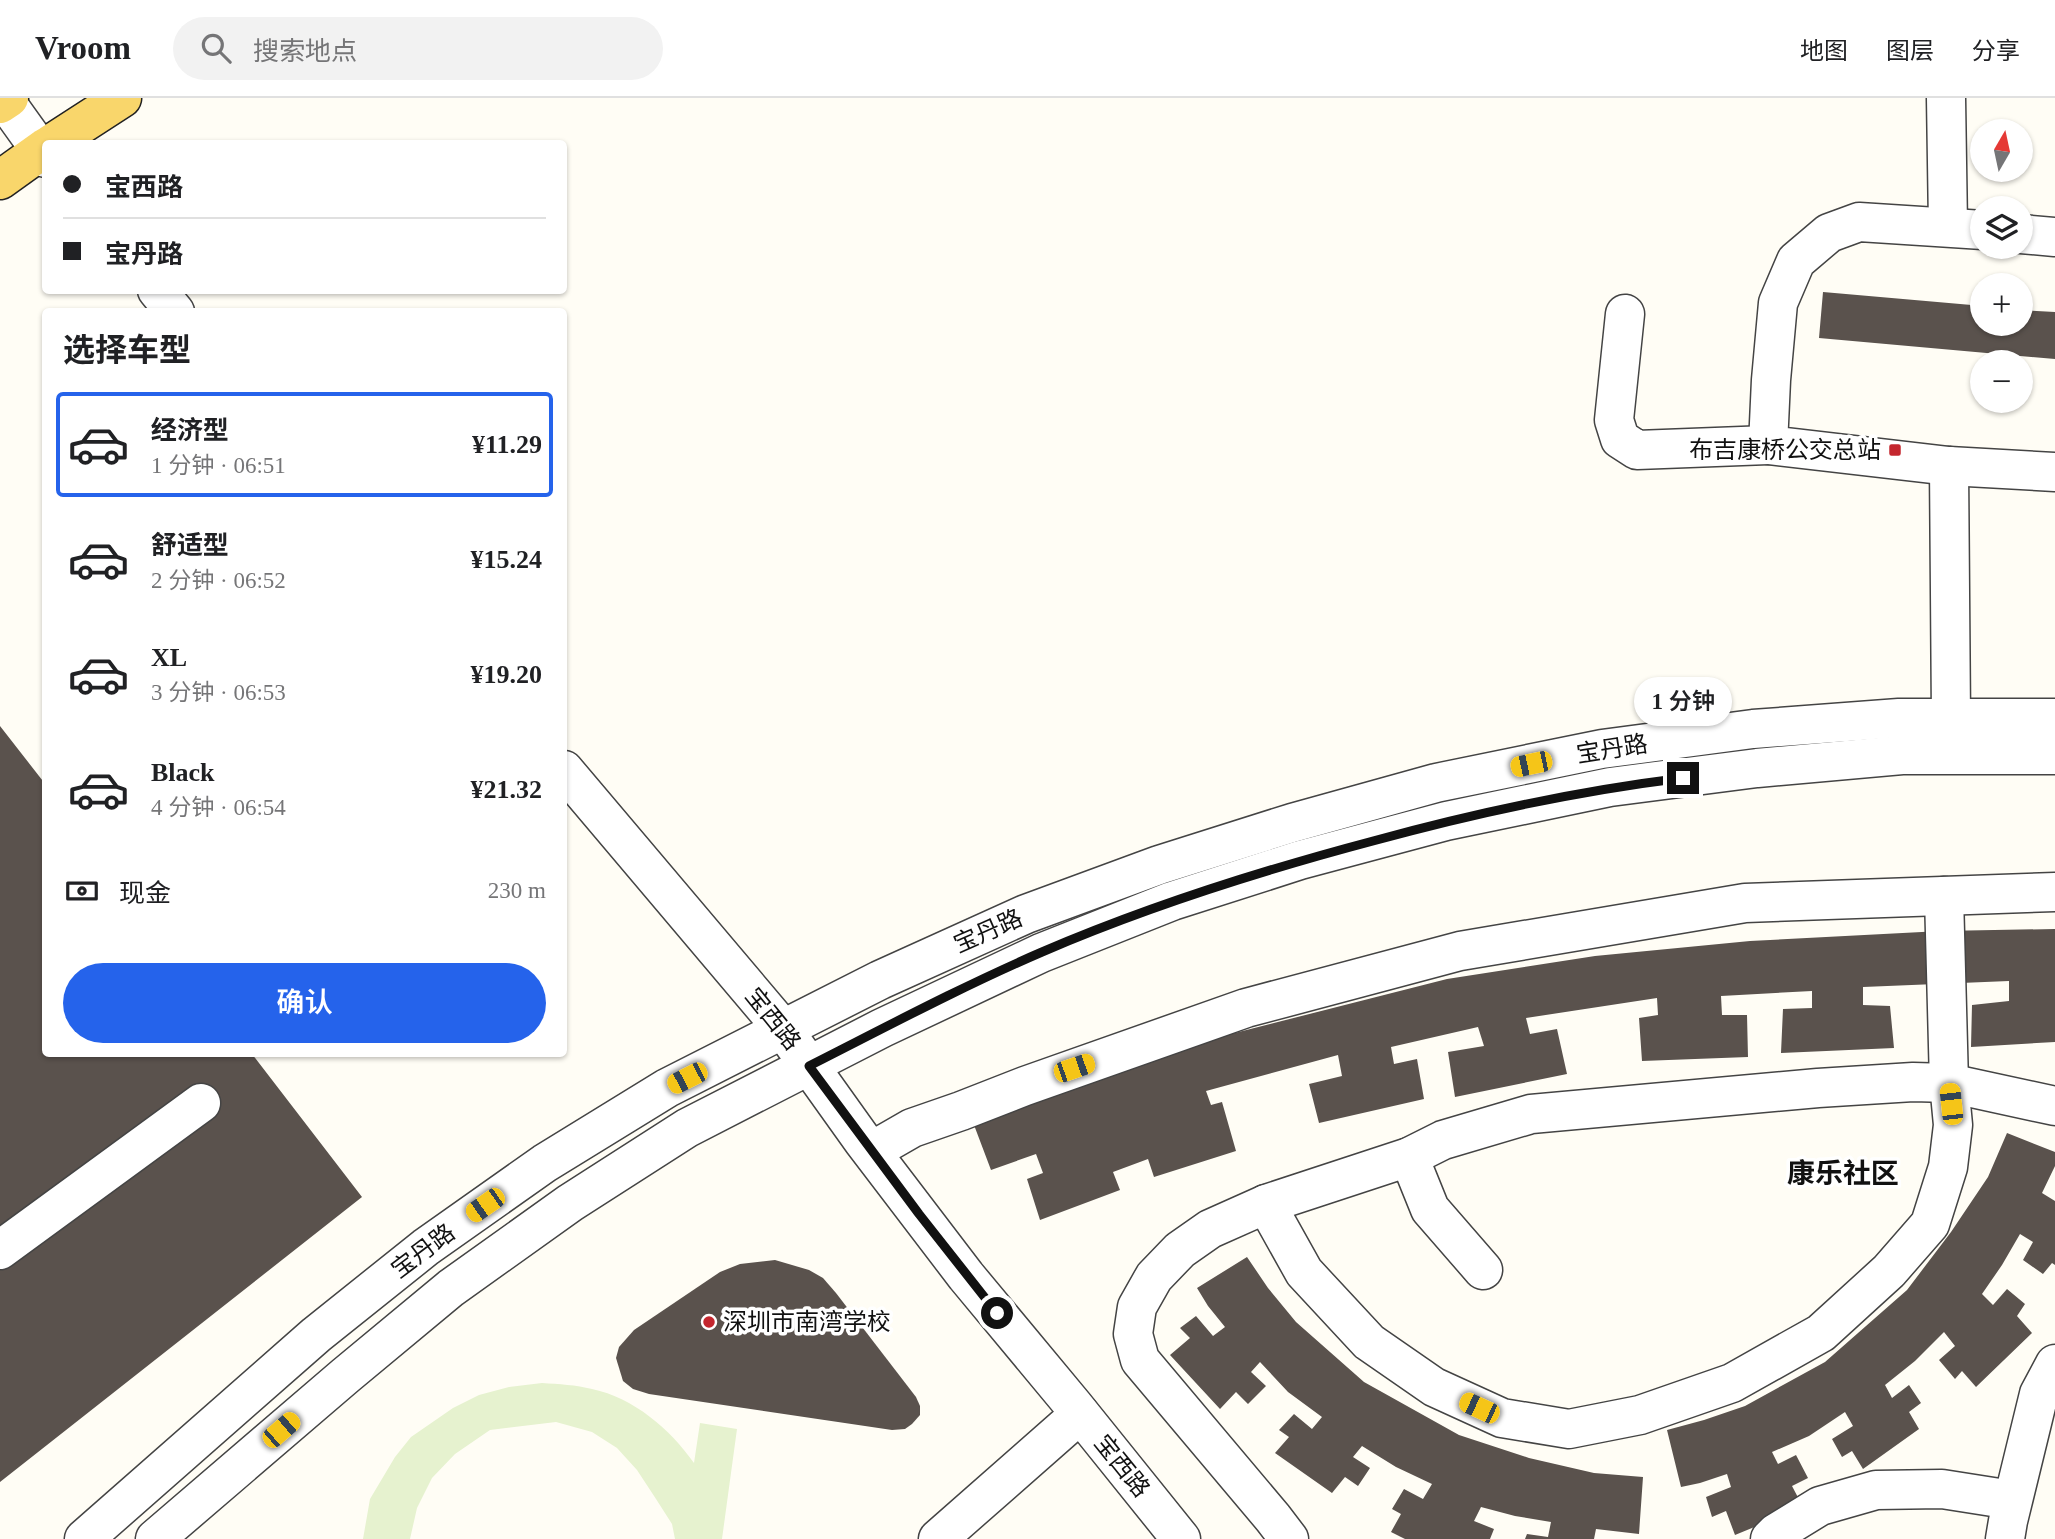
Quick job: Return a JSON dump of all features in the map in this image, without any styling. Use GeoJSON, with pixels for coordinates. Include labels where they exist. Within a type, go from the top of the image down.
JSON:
{"type":"FeatureCollection","features":[{"type":"Feature","properties":{"kind":"main road"},"geometry":{"type":"LineString","coordinates":[[60,140],[122,98]]}},
{"type":"Feature","properties":{"kind":"main road"},"geometry":{"type":"LineString","coordinates":[[0,180],[42,152]]}},
{"type":"Feature","properties":{"kind":"street"},"geometry":{"type":"LineString","coordinates":[[1768,445],[1778,303],[1796,261],[1829,233],[1859,222],[1966,228],[1947,98]]}},
{"type":"Feature","properties":{"kind":"street"},"geometry":{"type":"LineString","coordinates":[[4,100],[42,146]]}},
{"type":"Feature","properties":{"kind":"street"},"geometry":{"type":"LineString","coordinates":[[2033,235],[2055,237]]}},
{"type":"Feature","properties":{"kind":"street"},"geometry":{"type":"LineString","coordinates":[[160,294],[172,308]]}},
{"type":"Feature","properties":{"kind":"street"},"geometry":{"type":"LineString","coordinates":[[1625,314],[1615,420],[1620,439],[1637,450],[1768,445],[1949,466],[2055,472]]}},
{"type":"Feature","properties":{"kind":"street"},"geometry":{"type":"LineString","coordinates":[[1949,466],[1951,718]]}},
{"type":"Feature","properties":{"kind":"street","name":"宝丹路"},"geometry":{"type":"LineString","coordinates":[[84,1539],[316,1335],[426,1247],[545,1163],[667,1088],[880,980],[1026,914],[1159,864],[1292,823],[1423,787],[1602,749],[1754,729],[1899,718],[2055,718]]}},
{"type":"Feature","properties":{"kind":"street","name":"宝丹路"},"geometry":{"type":"LineString","coordinates":[[155,1539],[462,1280],[570,1203],[687,1128],[907,1016],[1041,953],[1172,901],[1300,860],[1446,821],[1609,787],[1757,768],[1902,755],[2055,755]]}},
{"type":"Feature","properties":{"kind":"street","name":"宝西路"},"geometry":{"type":"LineString","coordinates":[[567,774],[783,1029],[967,1276],[1181,1539]]}},
{"type":"Feature","properties":{"kind":"street"},"geometry":{"type":"LineString","coordinates":[[872,1151],[912,1128],[1246,1008],[1460,951],[1745,903],[2055,892]]}},
{"type":"Feature","properties":{"kind":"street"},"geometry":{"type":"LineString","coordinates":[[1266,1204],[1304,1272],[1369,1342],[1434,1387],[1502,1418],[1569,1429],[1640,1415],[1732,1383],[1821,1333],[1889,1271],[1930,1224],[1948,1167],[1953,1125],[1949,1083],[1944,896]]}},
{"type":"Feature","properties":{"kind":"street"},"geometry":{"type":"LineString","coordinates":[[1289,1539],[1140,1360],[1133,1334],[1137,1307],[1154,1277],[1180,1250],[1210,1229],[1266,1204],[1409,1157],[1443,1140],[1531,1114],[1913,1082],[1949,1083],[2055,1106]]}},
{"type":"Feature","properties":{"kind":"street"},"geometry":{"type":"LineString","coordinates":[[0,1250],[201,1102]]}},
{"type":"Feature","properties":{"kind":"street"},"geometry":{"type":"LineString","coordinates":[[1409,1157],[1430,1209],[1483,1270]]}},
{"type":"Feature","properties":{"kind":"street"},"geometry":{"type":"LineString","coordinates":[[2005,1539],[2039,1394],[2055,1364]]}},
{"type":"Feature","properties":{"kind":"street"},"geometry":{"type":"LineString","coordinates":[[938,1539],[1080,1414]]}},
{"type":"Feature","properties":{"kind":"street"},"geometry":{"type":"LineString","coordinates":[[1770,1539],[1820,1506],[1875,1490],[1942,1489],[2012,1500]]}},
{"type":"Feature","properties":{"kind":"green space"},"geometry":{"type":"Polygon","coordinates":[[[542,1383],[607,1393],[636,1407],[674,1438],[694,1463],[700,1423],[737,1429],[722,1539],[675,1539],[672,1524],[637,1470],[617,1448],[592,1432],[556,1422],[490,1430],[455,1454],[432,1478],[417,1508],[410,1539],[363,1539],[370,1499],[395,1457],[411,1437],[453,1408],[479,1395],[509,1387],[542,1383]]]}},
{"type":"Feature","properties":{"kind":"building"},"geometry":{"type":"Polygon","coordinates":[[[1823,292],[1970,305],[1970,336],[2033,336],[2033,311],[2055,312],[2055,359],[2033,357],[2033,350],[1970,351],[1819,338],[1823,292]]]}},
{"type":"Feature","properties":{"kind":"building"},"geometry":{"type":"Polygon","coordinates":[[[0,726],[42,780],[42,1057],[254,1057],[362,1197],[0,1482],[0,726]]]}},
{"type":"Feature","properties":{"kind":"building"},"geometry":{"type":"Polygon","coordinates":[[[2055,929],[2055,1042],[1971,1047],[1972,1005],[2009,1001],[2009,981],[1863,987],[1863,1005],[1890,1006],[1894,1048],[1781,1053],[1783,1009],[1812,1008],[1812,991],[1721,996],[1722,1015],[1747,1015],[1748,1057],[1642,1061],[1639,1018],[1658,1015],[1657,998],[1526,1018],[1530,1034],[1557,1029],[1567,1074],[1455,1097],[1448,1052],[1484,1046],[1478,1027],[1391,1047],[1394,1064],[1417,1059],[1424,1099],[1319,1123],[1309,1084],[1342,1076],[1338,1055],[1206,1091],[1211,1105],[1222,1102],[1236,1151],[1154,1177],[1148,1159],[1113,1172],[1120,1190],[1040,1220],[1027,1179],[1043,1173],[1036,1154],[991,1170],[974,1125],[1215,1038],[1447,979],[1595,956],[1750,941],[1941,931],[2055,929]]]}},
{"type":"Feature","properties":{"kind":"building"},"geometry":{"type":"Polygon","coordinates":[[[2007,1133],[2055,1152],[2055,1166],[2042,1193],[2055,1201],[2055,1265],[2052,1263],[2043,1274],[2023,1260],[2033,1242],[2020,1234],[1982,1294],[1993,1305],[2007,1289],[2025,1304],[2017,1316],[2032,1333],[1976,1387],[1962,1371],[1955,1379],[1939,1360],[1955,1346],[1944,1332],[1915,1361],[1885,1385],[1892,1398],[1909,1385],[1921,1403],[1909,1412],[1919,1429],[1863,1469],[1852,1451],[1842,1457],[1832,1439],[1853,1426],[1845,1412],[1809,1436],[1772,1452],[1778,1464],[1796,1455],[1808,1478],[1792,1486],[1803,1507],[1735,1535],[1726,1511],[1712,1517],[1706,1497],[1731,1487],[1727,1474],[1681,1487],[1667,1430],[1745,1406],[1825,1362],[1907,1290],[1988,1177],[2007,1133]]]}},
{"type":"Feature","properties":{"kind":"building"},"geometry":{"type":"Polygon","coordinates":[[[1247,1257],[1296,1322],[1364,1382],[1459,1435],[1529,1458],[1594,1473],[1643,1477],[1639,1534],[1596,1529],[1594,1539],[1525,1539],[1527,1534],[1548,1537],[1551,1522],[1481,1507],[1474,1521],[1494,1529],[1490,1539],[1405,1539],[1391,1532],[1401,1514],[1392,1509],[1404,1489],[1423,1499],[1432,1484],[1396,1467],[1362,1446],[1353,1457],[1370,1468],[1358,1486],[1345,1477],[1332,1493],[1275,1453],[1289,1437],[1279,1430],[1294,1414],[1312,1429],[1322,1417],[1288,1392],[1260,1362],[1251,1372],[1266,1386],[1248,1404],[1236,1392],[1220,1409],[1170,1355],[1190,1338],[1180,1328],[1196,1316],[1213,1336],[1225,1327],[1197,1288],[1247,1257]]]}},
{"type":"Feature","properties":{"kind":"building"},"geometry":{"type":"Polygon","coordinates":[[[775,1260],[809,1270],[823,1278],[836,1293],[916,1397],[920,1415],[912,1424],[905,1429],[892,1430],[649,1394],[633,1389],[623,1381],[616,1358],[619,1347],[634,1330],[720,1272],[740,1264],[775,1260]]]}},
{"type":"Feature","properties":{"kind":"place","name":"布吉康桥公交总站"},"geometry":{"type":"Point","coordinates":[1895,450]}},
{"type":"Feature","properties":{"kind":"place","name":"深圳市南湾学校"},"geometry":{"type":"Point","coordinates":[709,1322]}},
{"type":"Feature","properties":{"kind":"district","name":"康乐社区"},"geometry":{"type":"Point","coordinates":[1843,1173]}},
{"type":"Feature","properties":{"kind":"route"},"geometry":{"type":"LineString","coordinates":[[997,1313],[919,1214],[809,1066],[1041,953],[1172,901],[1300,860],[1446,821],[1609,787],[1683,778]]}}]}
